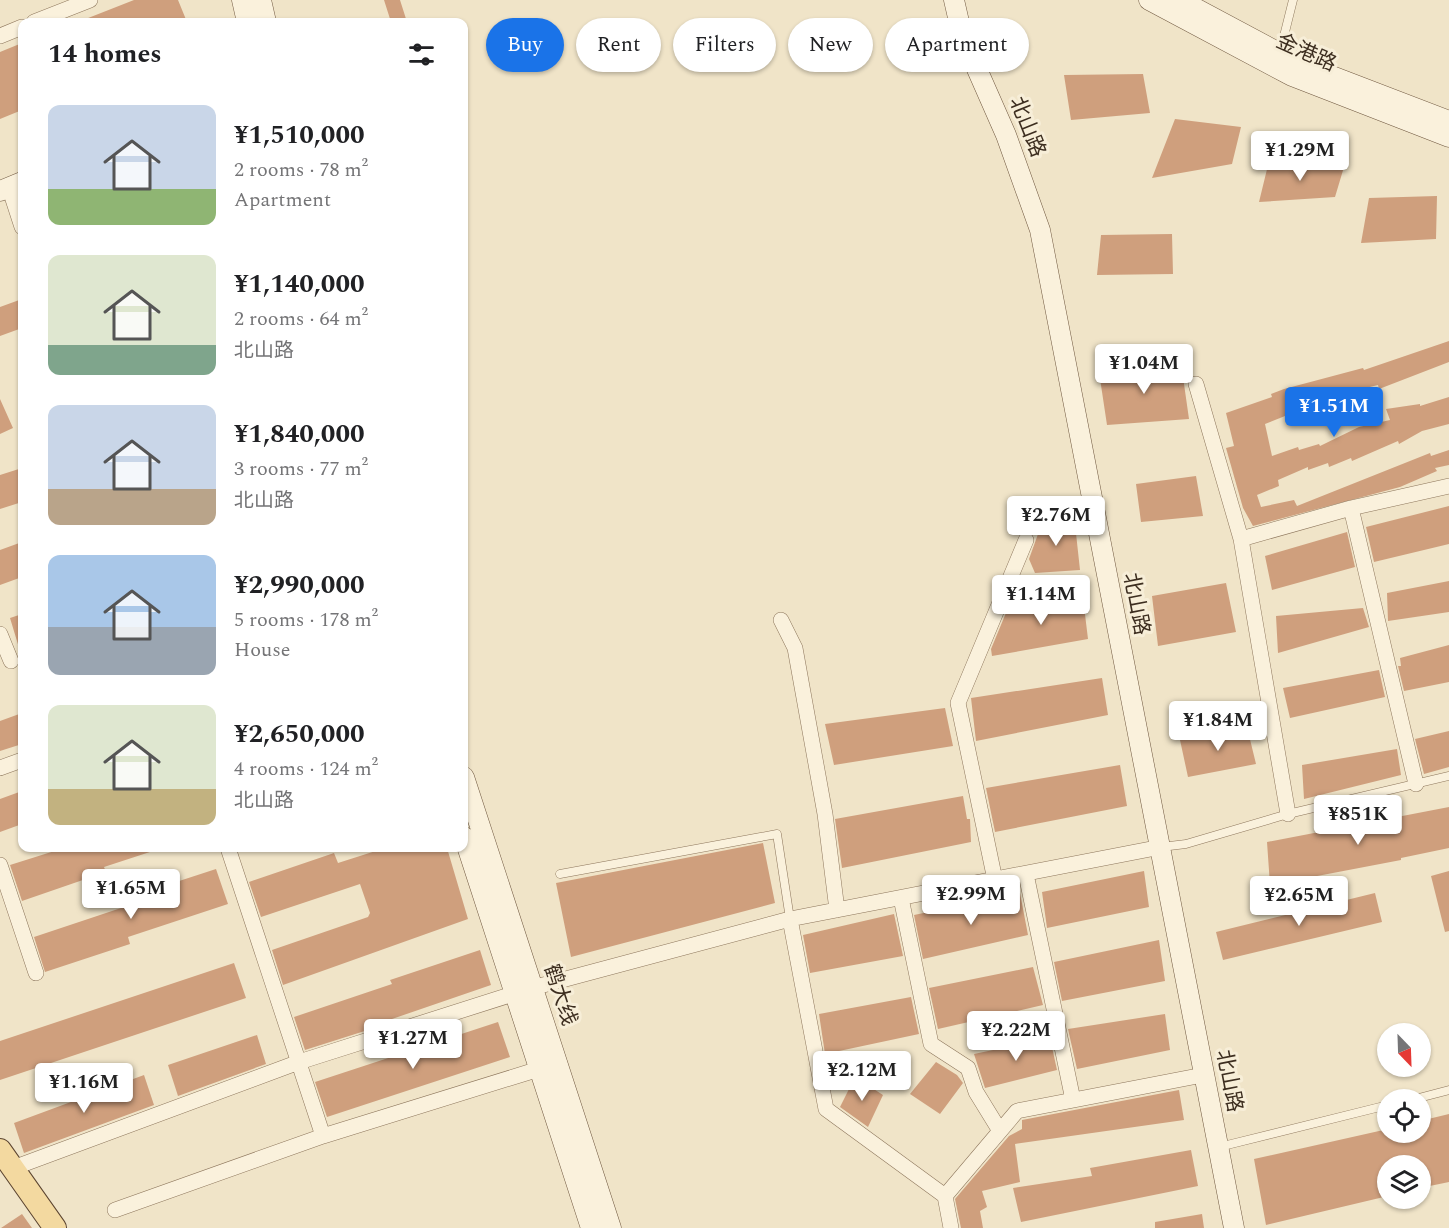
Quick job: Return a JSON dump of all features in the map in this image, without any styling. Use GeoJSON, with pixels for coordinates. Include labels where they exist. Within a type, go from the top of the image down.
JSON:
{"type":"FeatureCollection","features":[{"type":"Feature","properties":{"kind":"main road"},"geometry":{"type":"LineString","coordinates":[[242,0],[246,18]]}},
{"type":"Feature","properties":{"kind":"main road"},"geometry":{"type":"LineString","coordinates":[[261,0],[265,18]]}},
{"type":"Feature","properties":{"kind":"main road","name":"北山路"},"geometry":{"type":"LineString","coordinates":[[954,0],[962,36],[1006,135],[1040,230],[1117,637],[1161,847],[1234,1228]]}},
{"type":"Feature","properties":{"kind":"main road","name":"金港路"},"geometry":{"type":"LineString","coordinates":[[1149,0],[1292,76],[1449,137]]}},
{"type":"Feature","properties":{"kind":"main road","name":"金港路"},"geometry":{"type":"LineString","coordinates":[[1180,0],[1298,63],[1449,121]]}},
{"type":"Feature","properties":{"kind":"main road","name":"鹤大线"},"geometry":{"type":"LineString","coordinates":[[468,792],[523,991],[539,1069],[591,1228]]}},
{"type":"Feature","properties":{"kind":"main road","name":"鹤大线"},"geometry":{"type":"LineString","coordinates":[[468,847],[611,1228]]}},
{"type":"Feature","properties":{"kind":"main road"},"geometry":{"type":"LineString","coordinates":[[6,1163],[55,1228]]}},
{"type":"Feature","properties":{"kind":"street"},"geometry":{"type":"LineString","coordinates":[[44,18],[90,0]]}},
{"type":"Feature","properties":{"kind":"street"},"geometry":{"type":"LineString","coordinates":[[0,36],[18,29]]}},
{"type":"Feature","properties":{"kind":"street"},"geometry":{"type":"LineString","coordinates":[[11,187],[18,212]]}},
{"type":"Feature","properties":{"kind":"street"},"geometry":{"type":"LineString","coordinates":[[1196,384],[1241,539],[1288,814]]}},
{"type":"Feature","properties":{"kind":"street"},"geometry":{"type":"LineString","coordinates":[[1241,539],[1351,508],[1449,486]]}},
{"type":"Feature","properties":{"kind":"street"},"geometry":{"type":"LineString","coordinates":[[1351,508],[1416,784]]}},
{"type":"Feature","properties":{"kind":"street"},"geometry":{"type":"LineString","coordinates":[[995,880],[958,703],[1026,540]]}},
{"type":"Feature","properties":{"kind":"street"},"geometry":{"type":"LineString","coordinates":[[781,620],[795,648],[825,814],[837,910]]}},
{"type":"Feature","properties":{"kind":"street"},"geometry":{"type":"LineString","coordinates":[[0,634],[11,661]]}},
{"type":"Feature","properties":{"kind":"street"},"geometry":{"type":"LineString","coordinates":[[0,768],[18,761]]}},
{"type":"Feature","properties":{"kind":"street"},"geometry":{"type":"LineString","coordinates":[[6,1163],[299,1062],[523,991],[790,920],[1161,847]]}},
{"type":"Feature","properties":{"kind":"street"},"geometry":{"type":"LineString","coordinates":[[229,852],[323,1136]]}},
{"type":"Feature","properties":{"kind":"street"},"geometry":{"type":"LineString","coordinates":[[0,865],[36,973]]}},
{"type":"Feature","properties":{"kind":"street"},"geometry":{"type":"LineString","coordinates":[[1026,874],[1073,1100]]}},
{"type":"Feature","properties":{"kind":"street"},"geometry":{"type":"LineString","coordinates":[[901,898],[932,1044],[968,1068],[976,1092],[1000,1131]]}},
{"type":"Feature","properties":{"kind":"street"},"geometry":{"type":"LineString","coordinates":[[790,920],[826,1109],[945,1196],[951,1228]]}},
{"type":"Feature","properties":{"kind":"street"},"geometry":{"type":"LineString","coordinates":[[115,1210],[323,1136],[539,1069]]}},
{"type":"Feature","properties":{"kind":"street"},"geometry":{"type":"LineString","coordinates":[[945,1196],[1017,1111],[1203,1075]]}},
{"type":"Feature","properties":{"kind":"lane"},"geometry":{"type":"LineString","coordinates":[[1280,53],[1293,0]]}},
{"type":"Feature","properties":{"kind":"lane"},"geometry":{"type":"LineString","coordinates":[[1161,847],[1186,844],[1288,814],[1449,776]]}},
{"type":"Feature","properties":{"kind":"lane"},"geometry":{"type":"LineString","coordinates":[[560,874],[777,834],[790,920]]}},
{"type":"Feature","properties":{"kind":"lane"},"geometry":{"type":"LineString","coordinates":[[1431,1095],[1449,1090]]}},
{"type":"Feature","properties":{"kind":"lane"},"geometry":{"type":"LineString","coordinates":[[1217,1148],[1377,1108]]}},
{"type":"Feature","properties":{"kind":"building"},"geometry":{"type":"Polygon","coordinates":[[[134,0],[178,0],[185,18],[88,18],[134,0]]]}},
{"type":"Feature","properties":{"kind":"building"},"geometry":{"type":"Polygon","coordinates":[[[384,0],[400,0],[406,18],[390,18],[384,0]]]}},
{"type":"Feature","properties":{"kind":"building"},"geometry":{"type":"Polygon","coordinates":[[[18,45],[18,112],[0,119],[0,52],[18,45]]]}},
{"type":"Feature","properties":{"kind":"building"},"geometry":{"type":"Polygon","coordinates":[[[1143,74],[1150,113],[1071,120],[1064,75],[1143,74]]]}},
{"type":"Feature","properties":{"kind":"building"},"geometry":{"type":"Polygon","coordinates":[[[1175,119],[1241,127],[1232,164],[1152,178],[1175,119]]]}},
{"type":"Feature","properties":{"kind":"building"},"geometry":{"type":"Polygon","coordinates":[[[1269,161],[1344,167],[1335,197],[1259,202],[1269,161]]]}},
{"type":"Feature","properties":{"kind":"building"},"geometry":{"type":"Polygon","coordinates":[[[1437,196],[1436,239],[1361,243],[1369,198],[1437,196]]]}},
{"type":"Feature","properties":{"kind":"building"},"geometry":{"type":"Polygon","coordinates":[[[1172,234],[1173,274],[1097,275],[1101,235],[1172,234]]]}},
{"type":"Feature","properties":{"kind":"building"},"geometry":{"type":"Polygon","coordinates":[[[18,300],[18,329],[0,336],[0,307],[18,300]]]}},
{"type":"Feature","properties":{"kind":"building"},"geometry":{"type":"Polygon","coordinates":[[[1449,341],[1449,362],[1379,389],[1378,385],[1332,396],[1321,401],[1320,397],[1300,410],[1265,424],[1272,456],[1298,447],[1299,450],[1319,444],[1320,446],[1359,427],[1390,420],[1386,409],[1420,404],[1420,406],[1449,397],[1449,424],[1422,431],[1399,444],[1398,441],[1352,461],[1351,458],[1329,467],[1328,463],[1308,470],[1308,467],[1278,480],[1279,486],[1257,495],[1261,507],[1294,500],[1297,506],[1430,453],[1431,456],[1449,450],[1449,465],[1435,468],[1437,471],[1400,487],[1253,526],[1243,508],[1226,448],[1234,446],[1226,413],[1272,397],[1271,394],[1284,389],[1363,368],[1364,370],[1449,341]]]}},
{"type":"Feature","properties":{"kind":"building"},"geometry":{"type":"Polygon","coordinates":[[[1181,363],[1189,419],[1107,425],[1099,372],[1181,363]]]}},
{"type":"Feature","properties":{"kind":"building"},"geometry":{"type":"Polygon","coordinates":[[[0,399],[13,428],[0,434],[0,399]]]}},
{"type":"Feature","properties":{"kind":"building"},"geometry":{"type":"Polygon","coordinates":[[[18,469],[18,503],[0,509],[0,475],[18,469]]]}},
{"type":"Feature","properties":{"kind":"building"},"geometry":{"type":"Polygon","coordinates":[[[1196,476],[1203,516],[1141,522],[1136,484],[1196,476]]]}},
{"type":"Feature","properties":{"kind":"building"},"geometry":{"type":"Polygon","coordinates":[[[1449,506],[1449,544],[1374,562],[1366,527],[1449,506]]]}},
{"type":"Feature","properties":{"kind":"building"},"geometry":{"type":"Polygon","coordinates":[[[1074,515],[1080,570],[1035,573],[1029,559],[1042,523],[1074,515]]]}},
{"type":"Feature","properties":{"kind":"building"},"geometry":{"type":"Polygon","coordinates":[[[1347,532],[1355,567],[1272,590],[1265,556],[1347,532]]]}},
{"type":"Feature","properties":{"kind":"building"},"geometry":{"type":"Polygon","coordinates":[[[18,543],[18,578],[0,585],[0,550],[18,543]]]}},
{"type":"Feature","properties":{"kind":"building"},"geometry":{"type":"Polygon","coordinates":[[[1449,581],[1449,612],[1388,621],[1387,593],[1449,581]]]}},
{"type":"Feature","properties":{"kind":"building"},"geometry":{"type":"Polygon","coordinates":[[[1226,583],[1236,632],[1158,646],[1152,596],[1226,583]]]}},
{"type":"Feature","properties":{"kind":"building"},"geometry":{"type":"Polygon","coordinates":[[[1083,598],[1088,639],[992,656],[991,649],[1008,608],[1083,598]]]}},
{"type":"Feature","properties":{"kind":"building"},"geometry":{"type":"Polygon","coordinates":[[[1363,608],[1369,627],[1278,653],[1276,616],[1363,608]]]}},
{"type":"Feature","properties":{"kind":"building"},"geometry":{"type":"Polygon","coordinates":[[[18,615],[18,644],[10,618],[18,615]]]}},
{"type":"Feature","properties":{"kind":"building"},"geometry":{"type":"Polygon","coordinates":[[[1449,645],[1449,682],[1404,691],[1398,666],[1401,666],[1400,658],[1449,645]]]}},
{"type":"Feature","properties":{"kind":"building"},"geometry":{"type":"Polygon","coordinates":[[[1379,670],[1385,697],[1290,718],[1283,688],[1379,670]]]}},
{"type":"Feature","properties":{"kind":"building"},"geometry":{"type":"Polygon","coordinates":[[[1102,678],[1108,715],[976,741],[971,698],[1102,678]]]}},
{"type":"Feature","properties":{"kind":"building"},"geometry":{"type":"Polygon","coordinates":[[[945,708],[953,746],[834,765],[825,724],[945,708]]]}},
{"type":"Feature","properties":{"kind":"building"},"geometry":{"type":"Polygon","coordinates":[[[18,714],[18,745],[0,751],[0,721],[18,714]]]}},
{"type":"Feature","properties":{"kind":"building"},"geometry":{"type":"Polygon","coordinates":[[[1247,727],[1256,764],[1188,777],[1180,740],[1247,727]]]}},
{"type":"Feature","properties":{"kind":"building"},"geometry":{"type":"Polygon","coordinates":[[[1449,731],[1449,767],[1424,774],[1415,739],[1449,731]]]}},
{"type":"Feature","properties":{"kind":"building"},"geometry":{"type":"Polygon","coordinates":[[[1397,749],[1401,775],[1304,799],[1302,765],[1397,749]]]}},
{"type":"Feature","properties":{"kind":"building"},"geometry":{"type":"Polygon","coordinates":[[[1120,765],[1127,806],[995,832],[986,788],[1120,765]]]}},
{"type":"Feature","properties":{"kind":"building"},"geometry":{"type":"Polygon","coordinates":[[[18,792],[18,825],[0,832],[0,799],[18,792]]]}},
{"type":"Feature","properties":{"kind":"building"},"geometry":{"type":"Polygon","coordinates":[[[963,796],[967,819],[970,819],[971,842],[842,868],[835,819],[963,796]]]}},
{"type":"Feature","properties":{"kind":"building"},"geometry":{"type":"Polygon","coordinates":[[[1449,807],[1449,848],[1401,858],[1401,860],[1270,885],[1267,842],[1449,807]]]}},
{"type":"Feature","properties":{"kind":"building"},"geometry":{"type":"Polygon","coordinates":[[[763,843],[775,903],[571,957],[556,883],[763,843]]]}},
{"type":"Feature","properties":{"kind":"building"},"geometry":{"type":"Polygon","coordinates":[[[51,852],[150,852],[104,867],[106,872],[22,901],[10,865],[51,852]]]}},
{"type":"Feature","properties":{"kind":"building"},"geometry":{"type":"Polygon","coordinates":[[[372,852],[448,852],[468,919],[283,985],[272,950],[368,917],[370,913],[360,884],[261,917],[249,882],[334,853],[338,863],[372,852]]]}},
{"type":"Feature","properties":{"kind":"building"},"geometry":{"type":"Polygon","coordinates":[[[216,869],[228,904],[128,937],[130,944],[45,972],[34,937],[130,905],[127,898],[216,869]]]}},
{"type":"Feature","properties":{"kind":"building"},"geometry":{"type":"Polygon","coordinates":[[[1144,871],[1149,907],[1047,928],[1042,892],[1144,871]]]}},
{"type":"Feature","properties":{"kind":"building"},"geometry":{"type":"Polygon","coordinates":[[[1449,871],[1449,931],[1445,932],[1431,876],[1449,871]]]}},
{"type":"Feature","properties":{"kind":"building"},"geometry":{"type":"Polygon","coordinates":[[[1020,893],[1028,935],[923,959],[914,915],[1020,893]]]}},
{"type":"Feature","properties":{"kind":"building"},"geometry":{"type":"Polygon","coordinates":[[[1375,893],[1382,922],[1223,960],[1216,932],[1375,893]]]}},
{"type":"Feature","properties":{"kind":"building"},"geometry":{"type":"Polygon","coordinates":[[[894,914],[903,956],[810,973],[803,935],[894,914]]]}},
{"type":"Feature","properties":{"kind":"building"},"geometry":{"type":"Polygon","coordinates":[[[1159,940],[1165,981],[1062,1001],[1054,962],[1159,940]]]}},
{"type":"Feature","properties":{"kind":"building"},"geometry":{"type":"Polygon","coordinates":[[[480,950],[491,985],[392,1019],[393,1022],[305,1050],[294,1017],[392,984],[390,980],[480,950]]]}},
{"type":"Feature","properties":{"kind":"building"},"geometry":{"type":"Polygon","coordinates":[[[234,963],[246,998],[0,1080],[0,1041],[234,963]]]}},
{"type":"Feature","properties":{"kind":"building"},"geometry":{"type":"Polygon","coordinates":[[[1033,967],[1043,1005],[938,1029],[929,988],[1033,967]]]}},
{"type":"Feature","properties":{"kind":"building"},"geometry":{"type":"Polygon","coordinates":[[[911,997],[919,1034],[825,1054],[819,1014],[911,997]]]}},
{"type":"Feature","properties":{"kind":"building"},"geometry":{"type":"Polygon","coordinates":[[[1165,1014],[1170,1050],[1077,1069],[1068,1029],[1165,1014]]]}},
{"type":"Feature","properties":{"kind":"building"},"geometry":{"type":"Polygon","coordinates":[[[498,1022],[510,1057],[327,1117],[315,1082],[498,1022]]]}},
{"type":"Feature","properties":{"kind":"building"},"geometry":{"type":"Polygon","coordinates":[[[257,1035],[266,1064],[178,1096],[168,1065],[257,1035]]]}},
{"type":"Feature","properties":{"kind":"building"},"geometry":{"type":"Polygon","coordinates":[[[1050,1038],[1057,1070],[985,1088],[974,1054],[1050,1038]]]}},
{"type":"Feature","properties":{"kind":"building"},"geometry":{"type":"Polygon","coordinates":[[[936,1062],[957,1075],[963,1083],[940,1114],[910,1094],[936,1062]]]}},
{"type":"Feature","properties":{"kind":"building"},"geometry":{"type":"Polygon","coordinates":[[[144,1075],[154,1105],[24,1153],[14,1123],[144,1075]]]}},
{"type":"Feature","properties":{"kind":"building"},"geometry":{"type":"Polygon","coordinates":[[[855,1077],[883,1095],[868,1127],[840,1107],[855,1077]]]}},
{"type":"Feature","properties":{"kind":"building"},"geometry":{"type":"Polygon","coordinates":[[[1179,1090],[1184,1120],[1015,1144],[1020,1182],[982,1191],[987,1207],[980,1211],[983,1228],[961,1228],[955,1199],[1009,1136],[1022,1129],[1022,1120],[1179,1090]]]}},
{"type":"Feature","properties":{"kind":"building"},"geometry":{"type":"Polygon","coordinates":[[[1449,1114],[1449,1182],[1431,1186],[1431,1155],[1377,1155],[1377,1199],[1266,1225],[1254,1159],[1377,1131],[1377,1143],[1431,1143],[1431,1118],[1449,1114]]]}},
{"type":"Feature","properties":{"kind":"building"},"geometry":{"type":"Polygon","coordinates":[[[1191,1150],[1198,1186],[1021,1222],[1013,1188],[1092,1176],[1090,1168],[1191,1150]]]}},
{"type":"Feature","properties":{"kind":"building"},"geometry":{"type":"Polygon","coordinates":[[[22,1214],[32,1228],[1,1228],[22,1214]]]}},
{"type":"Feature","properties":{"kind":"building"},"geometry":{"type":"Polygon","coordinates":[[[1202,1214],[1204,1228],[1155,1228],[1155,1222],[1202,1214]]]}}]}
